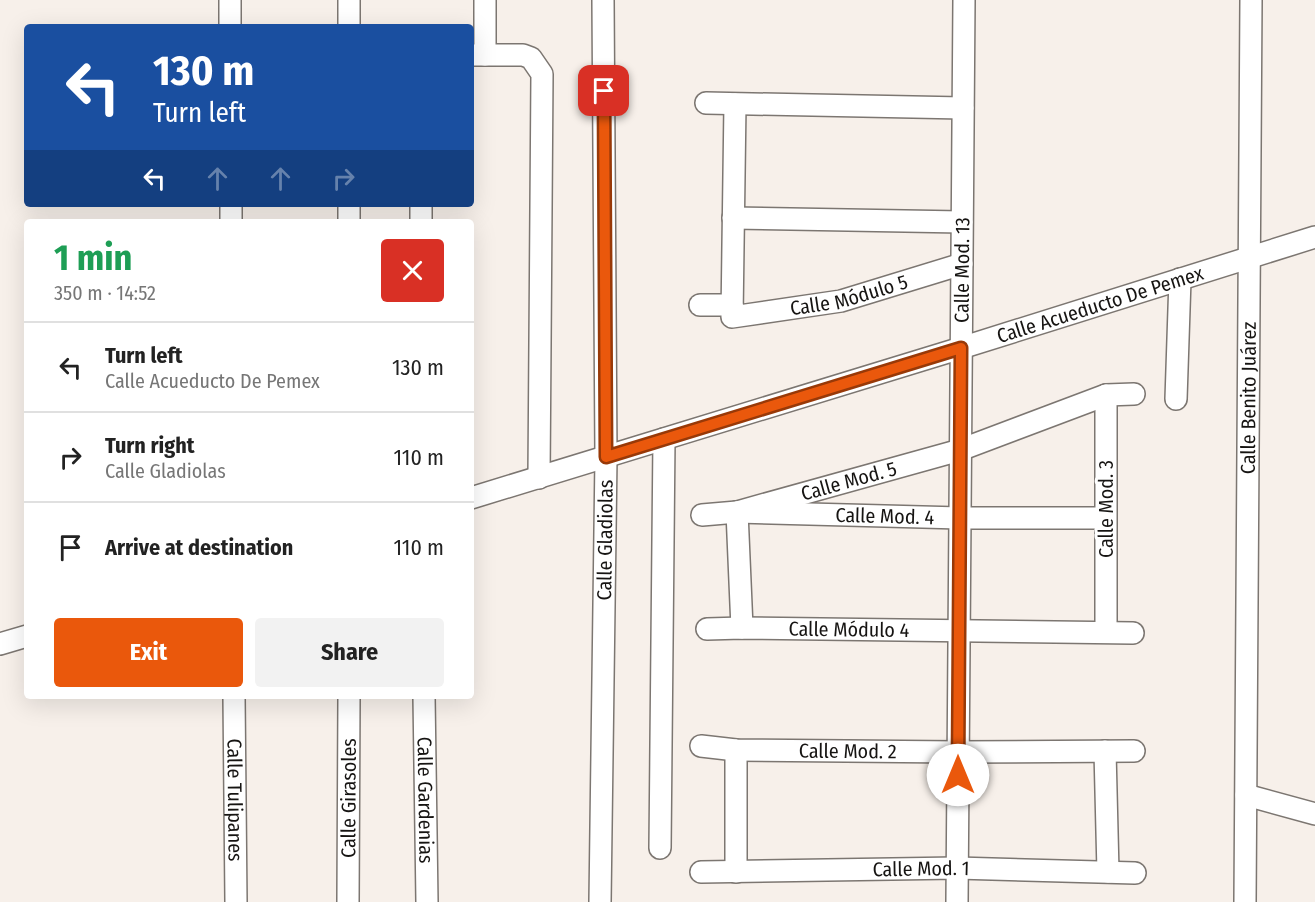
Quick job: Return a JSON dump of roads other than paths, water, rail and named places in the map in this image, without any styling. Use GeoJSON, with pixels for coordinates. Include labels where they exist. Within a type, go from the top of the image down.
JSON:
{"type":"FeatureCollection","features":[{"type":"Feature","properties":{"kind":"street"},"geometry":{"type":"LineString","coordinates":[[230,0],[230,24]]}},
{"type":"Feature","properties":{"kind":"street"},"geometry":{"type":"LineString","coordinates":[[349,0],[349,24]]}},
{"type":"Feature","properties":{"kind":"street"},"geometry":{"type":"LineString","coordinates":[[485,0],[478,55],[523,55],[531,58],[542,74],[539,478]]}},
{"type":"Feature","properties":{"kind":"street","name":"Calle Gladiolas"},"geometry":{"type":"LineString","coordinates":[[600,902],[606,457],[603,0]]}},
{"type":"Feature","properties":{"kind":"street","name":"Calle Mod. 13"},"geometry":{"type":"LineString","coordinates":[[957,902],[964,0]]}},
{"type":"Feature","properties":{"kind":"street","name":"Calle Benito Juárez"},"geometry":{"type":"LineString","coordinates":[[1245,902],[1251,0]]}},
{"type":"Feature","properties":{"kind":"street"},"geometry":{"type":"LineString","coordinates":[[706,103],[963,108]]}},
{"type":"Feature","properties":{"kind":"street"},"geometry":{"type":"LineString","coordinates":[[732,311],[735,104]]}},
{"type":"Feature","properties":{"kind":"street"},"geometry":{"type":"LineString","coordinates":[[733,218],[962,222]]}},
{"type":"Feature","properties":{"kind":"street","name":"Calle Acueducto De Pemex"},"geometry":{"type":"LineString","coordinates":[[474,497],[1315,237]]}},
{"type":"Feature","properties":{"kind":"street","name":"Calle Módulo 5"},"geometry":{"type":"LineString","coordinates":[[700,305],[732,311],[841,301],[962,264]]}},
{"type":"Feature","properties":{"kind":"street"},"geometry":{"type":"LineString","coordinates":[[1176,399],[1180,279]]}},
{"type":"Feature","properties":{"kind":"street"},"geometry":{"type":"LineString","coordinates":[[960,450],[1106,395],[1134,394]]}},
{"type":"Feature","properties":{"kind":"street","name":"Calle Mod. 3"},"geometry":{"type":"LineString","coordinates":[[1106,395],[1106,632]]}},
{"type":"Feature","properties":{"kind":"street"},"geometry":{"type":"LineString","coordinates":[[660,848],[664,439]]}},
{"type":"Feature","properties":{"kind":"street","name":"Calle Mod. 5"},"geometry":{"type":"LineString","coordinates":[[737,512],[960,450]]}},
{"type":"Feature","properties":{"kind":"street"},"geometry":{"type":"LineString","coordinates":[[702,515],[737,512],[742,628]]}},
{"type":"Feature","properties":{"kind":"street","name":"Calle Mod. 4"},"geometry":{"type":"LineString","coordinates":[[737,512],[960,518],[1106,518]]}},
{"type":"Feature","properties":{"kind":"street","name":"Calle Módulo 4"},"geometry":{"type":"LineString","coordinates":[[707,629],[959,631]]}},
{"type":"Feature","properties":{"kind":"street"},"geometry":{"type":"LineString","coordinates":[[959,631],[1133,633]]}},
{"type":"Feature","properties":{"kind":"street"},"geometry":{"type":"LineString","coordinates":[[0,644],[24,637]]}},
{"type":"Feature","properties":{"kind":"street","name":"Calle Tulipanes"},"geometry":{"type":"LineString","coordinates":[[234,699],[236,902]]}},
{"type":"Feature","properties":{"kind":"street","name":"Calle Girasoles"},"geometry":{"type":"LineString","coordinates":[[348,902],[349,699]]}},
{"type":"Feature","properties":{"kind":"street","name":"Calle Gardenias"},"geometry":{"type":"LineString","coordinates":[[424,699],[427,902]]}},
{"type":"Feature","properties":{"kind":"street","name":"Calle Mod. 2"},"geometry":{"type":"LineString","coordinates":[[701,746],[736,750],[1134,751]]}},
{"type":"Feature","properties":{"kind":"street"},"geometry":{"type":"LineString","coordinates":[[736,750],[736,872]]}},
{"type":"Feature","properties":{"kind":"street"},"geometry":{"type":"LineString","coordinates":[[1105,751],[1108,872]]}},
{"type":"Feature","properties":{"kind":"street"},"geometry":{"type":"LineString","coordinates":[[1246,795],[1315,814]]}},
{"type":"Feature","properties":{"kind":"street","name":"Calle Mod. 1"},"geometry":{"type":"LineString","coordinates":[[701,872],[957,868],[1135,873]]}}]}
